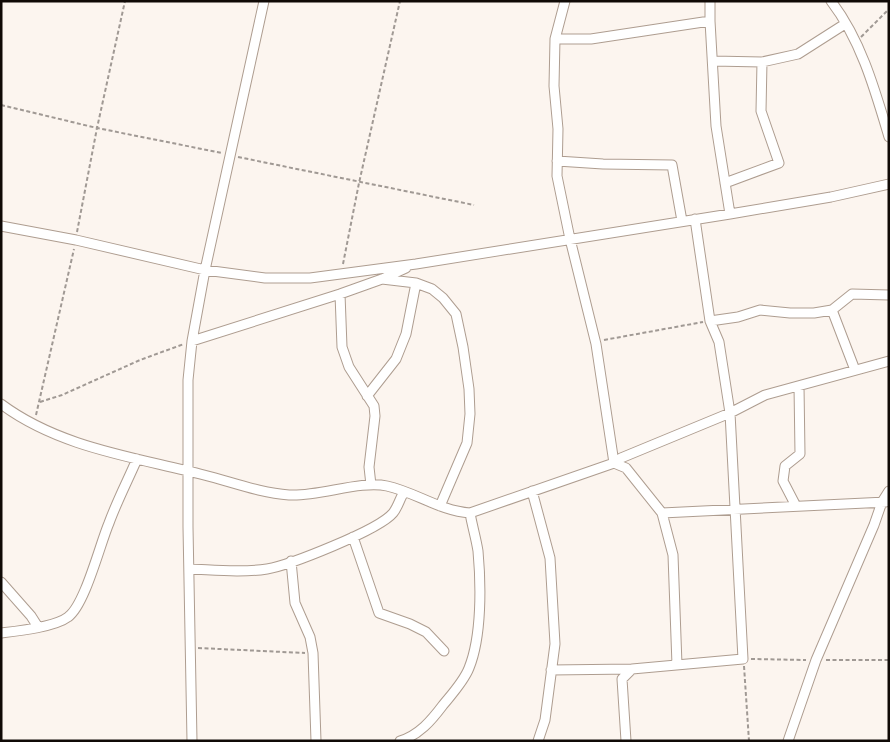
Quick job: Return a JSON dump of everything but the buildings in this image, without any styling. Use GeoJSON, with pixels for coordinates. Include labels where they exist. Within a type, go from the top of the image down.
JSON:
{"type":"FeatureCollection","features":[{"type":"Feature","properties":{"kind":"street"},"geometry":{"type":"LineString","coordinates":[[192,741],[188,527],[188,380],[192,342],[205,270],[264,1]]}},
{"type":"Feature","properties":{"kind":"street"},"geometry":{"type":"LineString","coordinates":[[565,1],[555,39],[554,86],[558,129],[557,176],[595,341],[614,463]]}},
{"type":"Feature","properties":{"kind":"street"},"geometry":{"type":"LineString","coordinates":[[710,1],[716,126],[730,214]]}},
{"type":"Feature","properties":{"kind":"street"},"geometry":{"type":"LineString","coordinates":[[831,1],[856,42],[874,85],[889,137]]}},
{"type":"Feature","properties":{"kind":"street"},"geometry":{"type":"LineString","coordinates":[[555,39],[591,39],[710,21]]}},
{"type":"Feature","properties":{"kind":"street"},"geometry":{"type":"LineString","coordinates":[[713,61],[762,62],[798,54],[844,24]]}},
{"type":"Feature","properties":{"kind":"street"},"geometry":{"type":"LineString","coordinates":[[725,183],[779,163],[761,111],[762,62]]}},
{"type":"Feature","properties":{"kind":"street"},"geometry":{"type":"LineString","coordinates":[[557,161],[672,165],[682,221]]}},
{"type":"Feature","properties":{"kind":"street"},"geometry":{"type":"LineString","coordinates":[[1,226],[76,240],[205,270],[265,278],[310,278],[416,264],[730,214],[831,197],[889,184]]}},
{"type":"Feature","properties":{"kind":"street"},"geometry":{"type":"LineString","coordinates":[[551,670],[632,669],[744,659],[730,413],[719,342],[710,321],[694,219]]}},
{"type":"Feature","properties":{"kind":"street"},"geometry":{"type":"LineString","coordinates":[[192,342],[340,294],[416,264]]}},
{"type":"Feature","properties":{"kind":"street"},"geometry":{"type":"LineString","coordinates":[[382,279],[416,283],[432,289],[443,298],[456,314],[469,389],[470,414],[467,442],[440,506]]}},
{"type":"Feature","properties":{"kind":"street"},"geometry":{"type":"LineString","coordinates":[[367,396],[396,359],[406,334],[416,283]]}},
{"type":"Feature","properties":{"kind":"street"},"geometry":{"type":"LineString","coordinates":[[340,294],[342,347],[348,367],[374,406],[375,416],[368,467],[371,485]]}},
{"type":"Feature","properties":{"kind":"street"},"geometry":{"type":"LineString","coordinates":[[710,321],[738,317],[760,310],[814,313],[832,310],[852,294],[889,295]]}},
{"type":"Feature","properties":{"kind":"street"},"geometry":{"type":"LineString","coordinates":[[832,310],[855,370]]}},
{"type":"Feature","properties":{"kind":"street"},"geometry":{"type":"LineString","coordinates":[[1,404],[13,413],[63,438],[268,492],[290,495],[371,485],[387,486],[450,510],[470,513],[614,463],[621,458],[730,413],[764,395],[889,361]]}},
{"type":"Feature","properties":{"kind":"street"},"geometry":{"type":"LineString","coordinates":[[796,506],[783,481],[785,466],[800,454],[799,386]]}},
{"type":"Feature","properties":{"kind":"street"},"geometry":{"type":"LineString","coordinates":[[1,633],[38,627],[63,620],[70,616],[79,604],[89,582],[109,522],[137,459]]}},
{"type":"Feature","properties":{"kind":"street"},"geometry":{"type":"LineString","coordinates":[[614,463],[626,468],[662,514],[673,554],[677,665]]}},
{"type":"Feature","properties":{"kind":"street"},"geometry":{"type":"LineString","coordinates":[[532,491],[550,558],[555,644],[545,720],[538,741]]}},
{"type":"Feature","properties":{"kind":"street"},"geometry":{"type":"LineString","coordinates":[[788,741],[816,660],[889,491]]}},
{"type":"Feature","properties":{"kind":"street"},"geometry":{"type":"LineString","coordinates":[[190,569],[237,572],[268,568],[291,561],[372,528],[393,513],[404,492]]}},
{"type":"Feature","properties":{"kind":"street"},"geometry":{"type":"LineString","coordinates":[[662,514],[885,502]]}},
{"type":"Feature","properties":{"kind":"street"},"geometry":{"type":"LineString","coordinates":[[400,741],[418,732],[431,720],[456,690],[468,670],[474,654],[479,628],[478,550],[470,513]]}},
{"type":"Feature","properties":{"kind":"street"},"geometry":{"type":"LineString","coordinates":[[353,537],[379,613],[426,632],[444,650]]}},
{"type":"Feature","properties":{"kind":"street"},"geometry":{"type":"LineString","coordinates":[[291,561],[295,603],[310,637],[313,653],[316,741]]}},
{"type":"Feature","properties":{"kind":"street"},"geometry":{"type":"LineString","coordinates":[[1,582],[31,616],[38,627]]}},
{"type":"Feature","properties":{"kind":"street"},"geometry":{"type":"LineString","coordinates":[[626,741],[622,680],[632,669]]}},
{"type":"Feature","properties":{"kind":"path"},"geometry":{"type":"LineString","coordinates":[[34,424],[76,240],[97,128],[125,1]]}},
{"type":"Feature","properties":{"kind":"path"},"geometry":{"type":"LineString","coordinates":[[341,274],[359,183],[400,1]]}},
{"type":"Feature","properties":{"kind":"path"},"geometry":{"type":"LineString","coordinates":[[856,42],[889,9]]}},
{"type":"Feature","properties":{"kind":"path"},"geometry":{"type":"LineString","coordinates":[[1,105],[97,128],[474,205]]}},
{"type":"Feature","properties":{"kind":"path"},"geometry":{"type":"LineString","coordinates":[[595,341],[710,321]]}},
{"type":"Feature","properties":{"kind":"path"},"geometry":{"type":"LineString","coordinates":[[40,402],[62,395],[140,360],[192,342]]}},
{"type":"Feature","properties":{"kind":"path"},"geometry":{"type":"LineString","coordinates":[[190,648],[313,653]]}},
{"type":"Feature","properties":{"kind":"path"},"geometry":{"type":"LineString","coordinates":[[749,741],[744,659],[889,660]]}}]}
